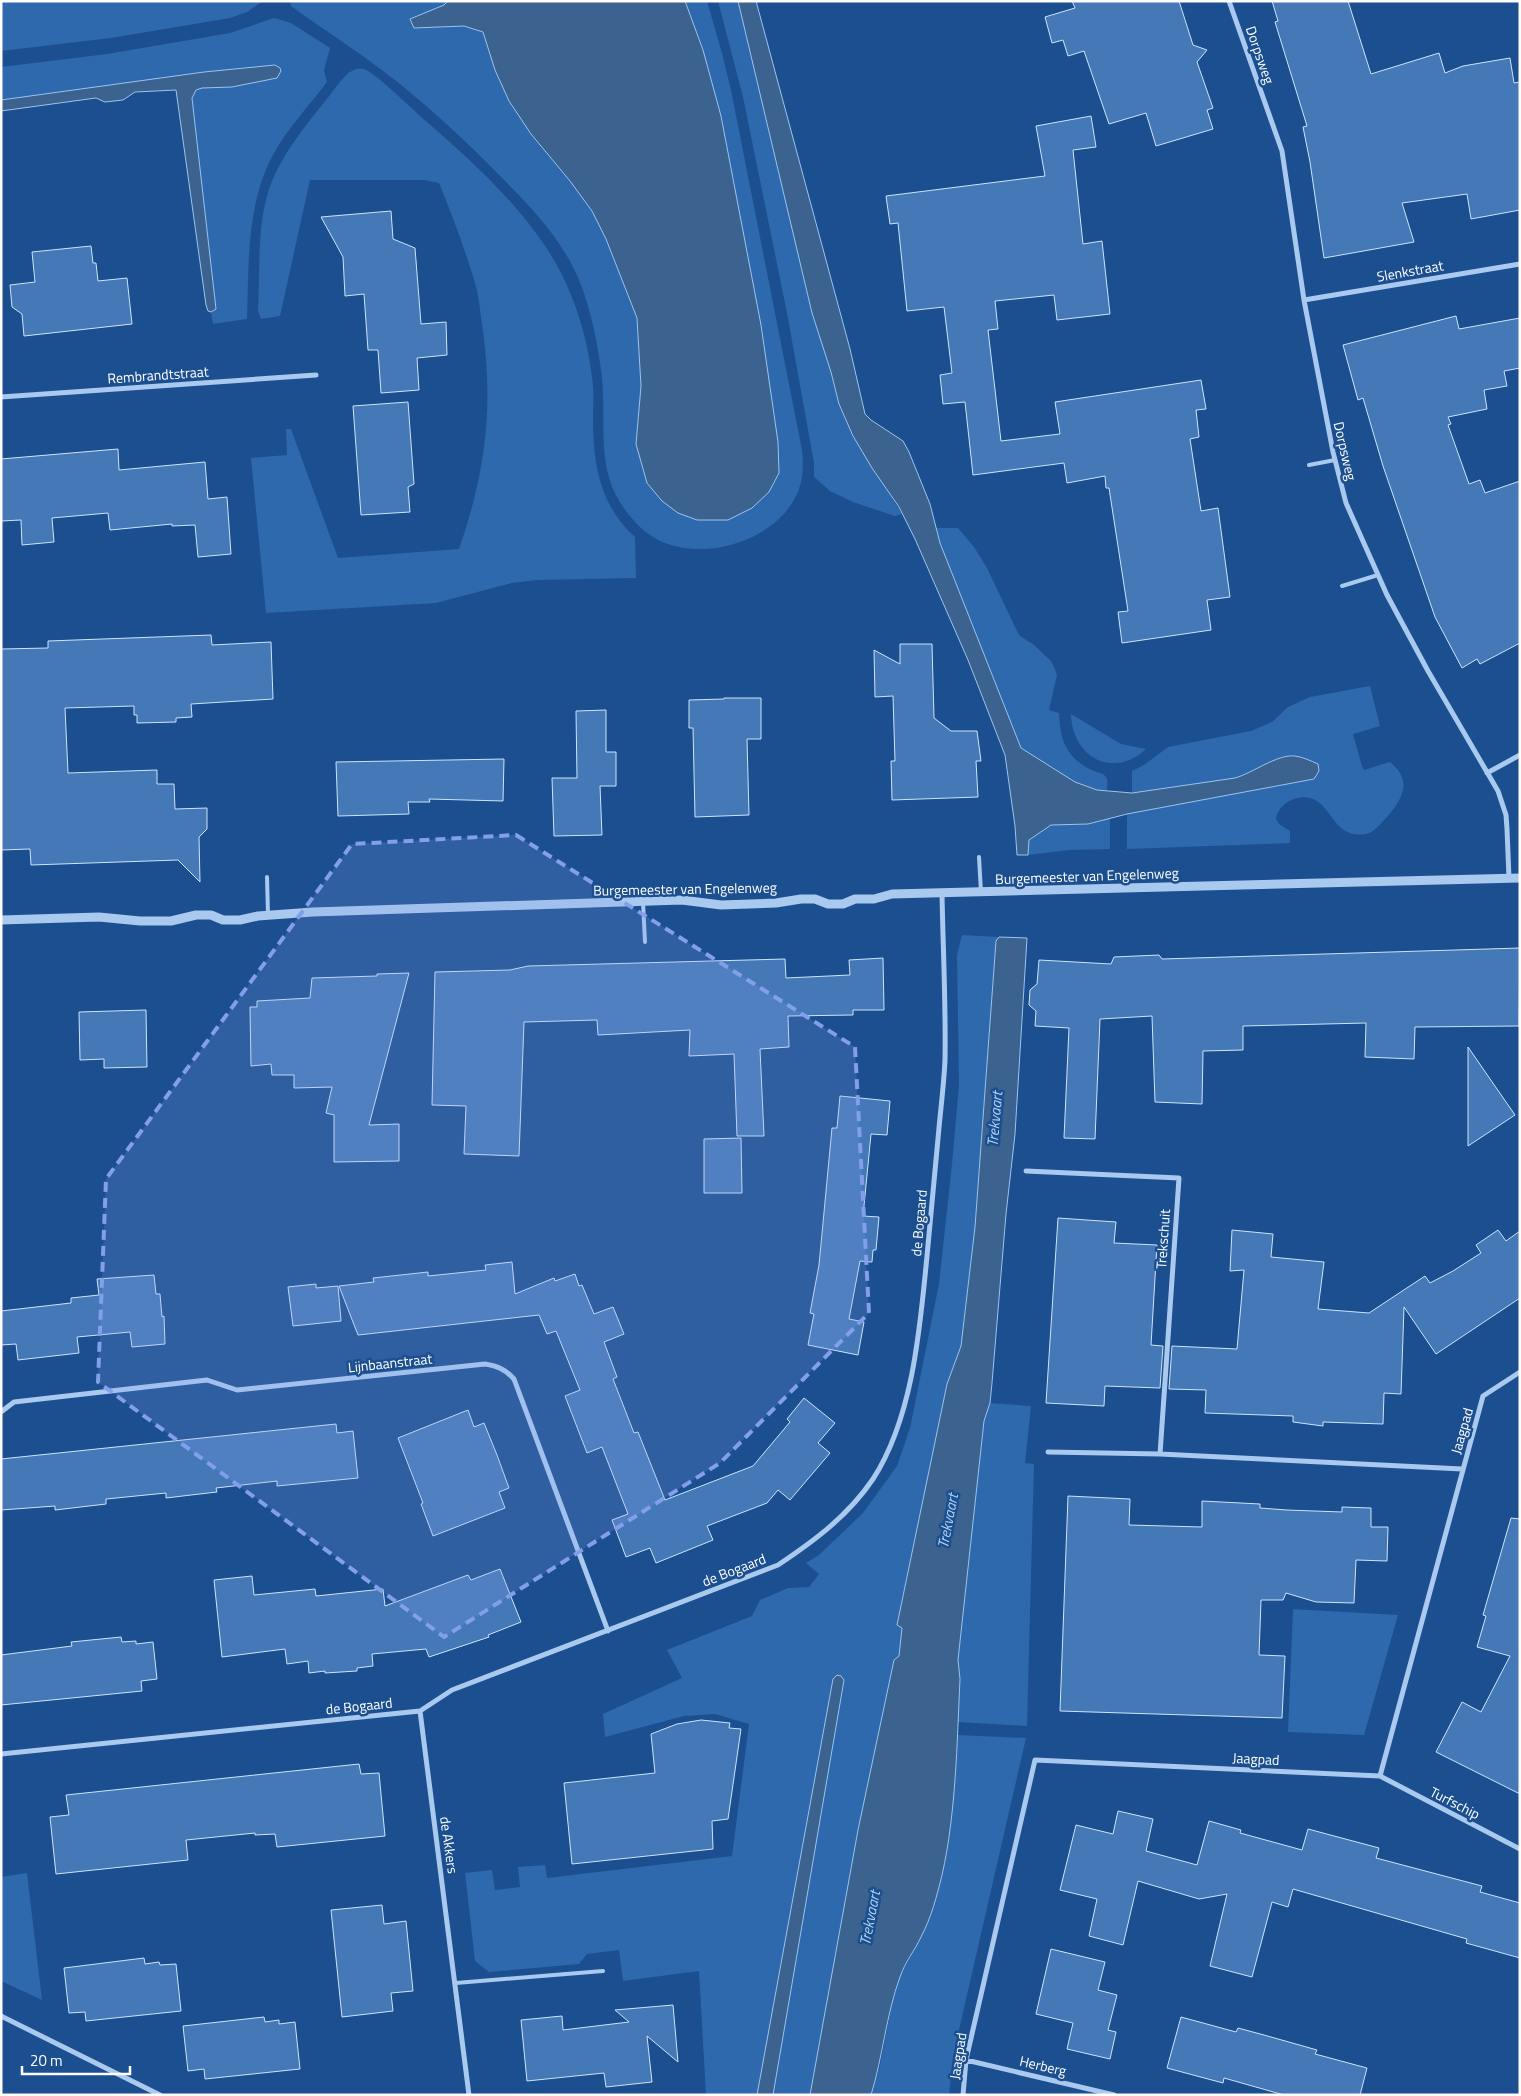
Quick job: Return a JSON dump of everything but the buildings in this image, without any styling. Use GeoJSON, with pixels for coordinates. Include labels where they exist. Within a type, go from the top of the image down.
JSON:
{"type":"FeatureCollection","features":[{"type":"Feature","properties":{"kind":"street","name":"Dorpsweg"},"geometry":{"type":"LineString","coordinates":[[1229,1],[1282,151],[1304,300],[1335,460],[1346,503],[1378,575],[1428,671],[1498,791],[1506,815],[1509,878]]}},
{"type":"Feature","properties":{"kind":"street","name":"Slenkstraat"},"geometry":{"type":"LineString","coordinates":[[1304,300],[1520,264]]}},
{"type":"Feature","properties":{"kind":"street","name":"Rembrandtstraat"},"geometry":{"type":"LineString","coordinates":[[1,397],[316,375]]}},
{"type":"Feature","properties":{"kind":"street"},"geometry":{"type":"LineString","coordinates":[[1487,773],[1520,755]]}},
{"type":"Feature","properties":{"kind":"street","name":"Burgemeester van Engelenweg"},"geometry":{"type":"LineString","coordinates":[[1,920],[100,917],[140,921],[172,921],[196,915],[212,915],[222,920],[313,912],[682,900],[721,905],[816,899],[828,904],[843,904],[855,900],[874,899],[892,894],[1520,878]]}},
{"type":"Feature","properties":{"kind":"street","name":"de Bogaard"},"geometry":{"type":"LineString","coordinates":[[1,1754],[420,1711],[452,1690],[778,1565],[815,1540],[836,1522],[873,1479],[887,1452],[899,1420],[907,1390],[921,1318],[945,1062],[942,894]]}},
{"type":"Feature","properties":{"kind":"street","name":"Trekschuit"},"geometry":{"type":"LineString","coordinates":[[1026,1170],[1179,1178],[1160,1454]]}},
{"type":"Feature","properties":{"kind":"street","name":"Lijnbaanstraat"},"geometry":{"type":"LineString","coordinates":[[1,1412],[14,1402],[207,1380],[237,1390],[485,1364],[496,1366],[507,1372],[514,1379],[608,1631]]}},
{"type":"Feature","properties":{"kind":"street","name":"Jaagpad"},"geometry":{"type":"LineString","coordinates":[[964,2095],[966,2060],[1035,1760],[1380,1776],[1483,1396],[1520,1372]]}},
{"type":"Feature","properties":{"kind":"street"},"geometry":{"type":"LineString","coordinates":[[1048,1452],[1160,1454],[1462,1469]]}},
{"type":"Feature","properties":{"kind":"street","name":"de Akkers"},"geometry":{"type":"LineString","coordinates":[[420,1711],[469,2095]]}},
{"type":"Feature","properties":{"kind":"street","name":"Turfschip"},"geometry":{"type":"LineString","coordinates":[[1380,1776],[1520,1849]]}},
{"type":"Feature","properties":{"kind":"street"},"geometry":{"type":"LineString","coordinates":[[1,2016],[160,2095]]}},
{"type":"Feature","properties":{"kind":"street","name":"Herberg"},"geometry":{"type":"LineString","coordinates":[[966,2060],[1114,2095]]}},
{"type":"Feature","properties":{"kind":"lane"},"geometry":{"type":"LineString","coordinates":[[1309,465],[1335,460]]}},
{"type":"Feature","properties":{"kind":"lane"},"geometry":{"type":"LineString","coordinates":[[1342,586],[1378,575]]}},
{"type":"Feature","properties":{"kind":"lane"},"geometry":{"type":"LineString","coordinates":[[980,857],[981,892]]}},
{"type":"Feature","properties":{"kind":"lane"},"geometry":{"type":"LineString","coordinates":[[267,877],[268,916]]}},
{"type":"Feature","properties":{"kind":"lane"},"geometry":{"type":"LineString","coordinates":[[643,902],[645,942]]}},
{"type":"Feature","properties":{"kind":"lane"},"geometry":{"type":"LineString","coordinates":[[456,1983],[603,1971]]}},
{"type":"Feature","properties":{"kind":"highlighted area"},"geometry":{"type":"Polygon","coordinates":[[[516,835],[855,1047],[869,1313],[720,1463],[444,1637],[98,1382],[106,1179],[352,844],[516,835]]]}},
{"type":"Feature","properties":{"kind":"shaded area"},"geometry":{"type":"Polygon","coordinates":[[[1,1],[263,1],[247,12],[230,18],[111,38],[1,51],[1,1]]]}},
{"type":"Feature","properties":{"kind":"shaded area"},"geometry":{"type":"Polygon","coordinates":[[[290,1],[448,1],[444,5],[411,19],[414,28],[464,26],[483,32],[495,70],[509,101],[531,134],[592,211],[606,239],[637,318],[641,386],[636,444],[697,520],[711,519],[778,442],[703,50],[685,1],[707,1],[731,90],[802,450],[803,469],[800,487],[783,515],[766,529],[745,540],[723,547],[700,549],[678,547],[657,540],[640,527],[625,509],[615,492],[608,474],[605,456],[602,377],[594,330],[575,270],[558,242],[516,192],[441,119],[387,74],[291,6],[290,1]]]}},
{"type":"Feature","properties":{"kind":"shaded area"},"geometry":{"type":"Polygon","coordinates":[[[718,1],[738,1],[812,313],[839,404],[853,436],[902,514],[895,516],[853,502],[830,491],[814,477],[814,463],[787,313],[743,97],[718,1]]]}},
{"type":"Feature","properties":{"kind":"shaded area"},"geometry":{"type":"Polygon","coordinates":[[[274,18],[291,23],[330,48],[324,70],[327,82],[285,136],[264,174],[253,214],[249,256],[247,319],[213,324],[211,312],[216,309],[192,98],[196,90],[202,88],[232,87],[277,78],[280,68],[275,65],[204,72],[1,100],[1,67],[107,54],[230,33],[274,18]]]}},
{"type":"Feature","properties":{"kind":"shaded area"},"geometry":{"type":"Polygon","coordinates":[[[356,69],[364,69],[370,72],[469,159],[510,201],[545,246],[560,270],[575,306],[588,351],[593,390],[594,450],[600,482],[613,511],[635,537],[636,578],[537,580],[512,583],[436,603],[266,613],[251,458],[287,455],[286,429],[291,429],[338,558],[459,549],[476,492],[481,465],[487,411],[487,383],[486,354],[479,304],[467,258],[439,183],[424,180],[310,180],[280,316],[261,319],[258,311],[259,253],[262,224],[272,180],[298,136],[339,83],[348,73],[356,69]]]}},
{"type":"Feature","properties":{"kind":"shaded area"},"geometry":{"type":"Polygon","coordinates":[[[936,528],[958,528],[974,547],[987,568],[1019,635],[1034,645],[1051,661],[1057,675],[1049,710],[1059,713],[1063,740],[1071,755],[1077,761],[1106,777],[1107,791],[1097,790],[1075,782],[1021,748],[940,543],[936,528]]]}},
{"type":"Feature","properties":{"kind":"shaded area"},"geometry":{"type":"Polygon","coordinates":[[[1370,686],[1380,726],[1353,734],[1362,766],[1364,770],[1390,762],[1397,769],[1403,783],[1401,796],[1378,827],[1366,834],[1347,832],[1341,828],[1321,804],[1315,800],[1303,797],[1291,800],[1285,804],[1276,819],[1279,824],[1290,831],[1290,843],[1127,849],[1127,814],[1314,779],[1318,764],[1301,757],[1288,756],[1235,778],[1132,793],[1132,771],[1144,765],[1168,747],[1251,731],[1272,722],[1288,707],[1310,697],[1370,686]]]}},
{"type":"Feature","properties":{"kind":"shaded area"},"geometry":{"type":"Polygon","coordinates":[[[1071,714],[1121,744],[1146,749],[1133,758],[1120,763],[1108,763],[1096,759],[1086,752],[1078,742],[1073,729],[1071,714]]]}},
{"type":"Feature","properties":{"kind":"shaded area"},"geometry":{"type":"Polygon","coordinates":[[[1110,818],[1110,849],[1069,850],[1028,855],[1029,840],[1051,825],[1088,824],[1110,818]]]}},
{"type":"Feature","properties":{"kind":"shaded area"},"geometry":{"type":"Polygon","coordinates":[[[962,935],[999,937],[996,941],[975,1227],[961,1346],[947,1384],[897,1625],[902,1628],[899,1656],[894,1660],[858,1830],[810,2095],[773,2095],[844,1680],[841,1676],[833,1679],[757,2095],[706,2095],[699,1971],[623,1981],[619,1950],[587,1954],[579,1964],[489,1972],[475,1961],[465,1873],[492,1870],[495,1890],[520,1887],[518,1867],[545,1865],[547,1878],[732,1856],[749,1724],[715,1714],[684,1716],[605,1737],[603,1714],[682,1678],[667,1650],[752,1616],[760,1600],[788,1588],[809,1587],[819,1574],[806,1563],[819,1555],[863,1513],[897,1466],[910,1428],[939,1284],[959,1085],[957,955],[962,935]]]}},
{"type":"Feature","properties":{"kind":"shaded area"},"geometry":{"type":"Polygon","coordinates":[[[990,1403],[1031,1406],[1025,1463],[1034,1464],[1027,1726],[958,1722],[960,1679],[958,1660],[984,1421],[990,1403]]]}},
{"type":"Feature","properties":{"kind":"shaded area"},"geometry":{"type":"Polygon","coordinates":[[[1293,1609],[1398,1615],[1364,1735],[1288,1732],[1293,1609]]]}},
{"type":"Feature","properties":{"kind":"shaded area"},"geometry":{"type":"Polygon","coordinates":[[[957,1735],[1026,1738],[953,2056],[949,2095],[871,2095],[880,2065],[892,2004],[900,1976],[921,1937],[950,1824],[957,1735]]]}},
{"type":"Feature","properties":{"kind":"shaded area"},"geometry":{"type":"Polygon","coordinates":[[[27,1873],[42,2000],[1,1981],[1,1877],[27,1873]]]}},
{"type":"Feature","properties":{"kind":"water"},"geometry":{"type":"Polygon","coordinates":[[[448,1],[685,1],[703,50],[721,116],[761,325],[778,442],[779,473],[769,492],[752,508],[728,520],[697,520],[678,513],[662,501],[647,483],[636,444],[641,386],[637,318],[606,239],[592,211],[531,134],[509,101],[495,70],[483,32],[464,26],[414,28],[410,19],[444,5],[448,1]]]}},
{"type":"Feature","properties":{"kind":"water"},"geometry":{"type":"Polygon","coordinates":[[[738,1],[756,1],[850,349],[865,414],[903,441],[909,452],[930,504],[940,543],[1021,748],[1075,782],[1097,790],[1132,793],[1235,778],[1288,756],[1301,757],[1318,764],[1319,771],[1314,779],[1127,814],[1088,824],[1051,825],[1029,840],[1028,855],[1017,855],[1005,755],[968,660],[899,507],[853,436],[839,404],[812,313],[738,1]]]}},
{"type":"Feature","properties":{"kind":"water"},"geometry":{"type":"Polygon","coordinates":[[[275,65],[281,71],[277,78],[232,87],[202,88],[196,90],[192,98],[216,309],[211,312],[208,311],[206,305],[176,90],[135,92],[123,100],[105,102],[96,98],[1,111],[1,100],[204,72],[275,65]]]}},
{"type":"Feature","properties":{"kind":"water","name":"Trekvaart"},"geometry":{"type":"Polygon","coordinates":[[[999,937],[1027,938],[1015,1134],[1006,1214],[992,1383],[990,1403],[984,1421],[958,1660],[960,1679],[957,1753],[947,1852],[931,1915],[919,1942],[907,1961],[895,1991],[871,2095],[810,2095],[858,1830],[894,1660],[899,1656],[902,1628],[897,1625],[947,1384],[961,1346],[975,1227],[996,941],[999,937]]]}},
{"type":"Feature","properties":{"kind":"water"},"geometry":{"type":"Polygon","coordinates":[[[837,1675],[841,1676],[844,1680],[773,2095],[757,2095],[833,1679],[837,1675]]]}}]}
